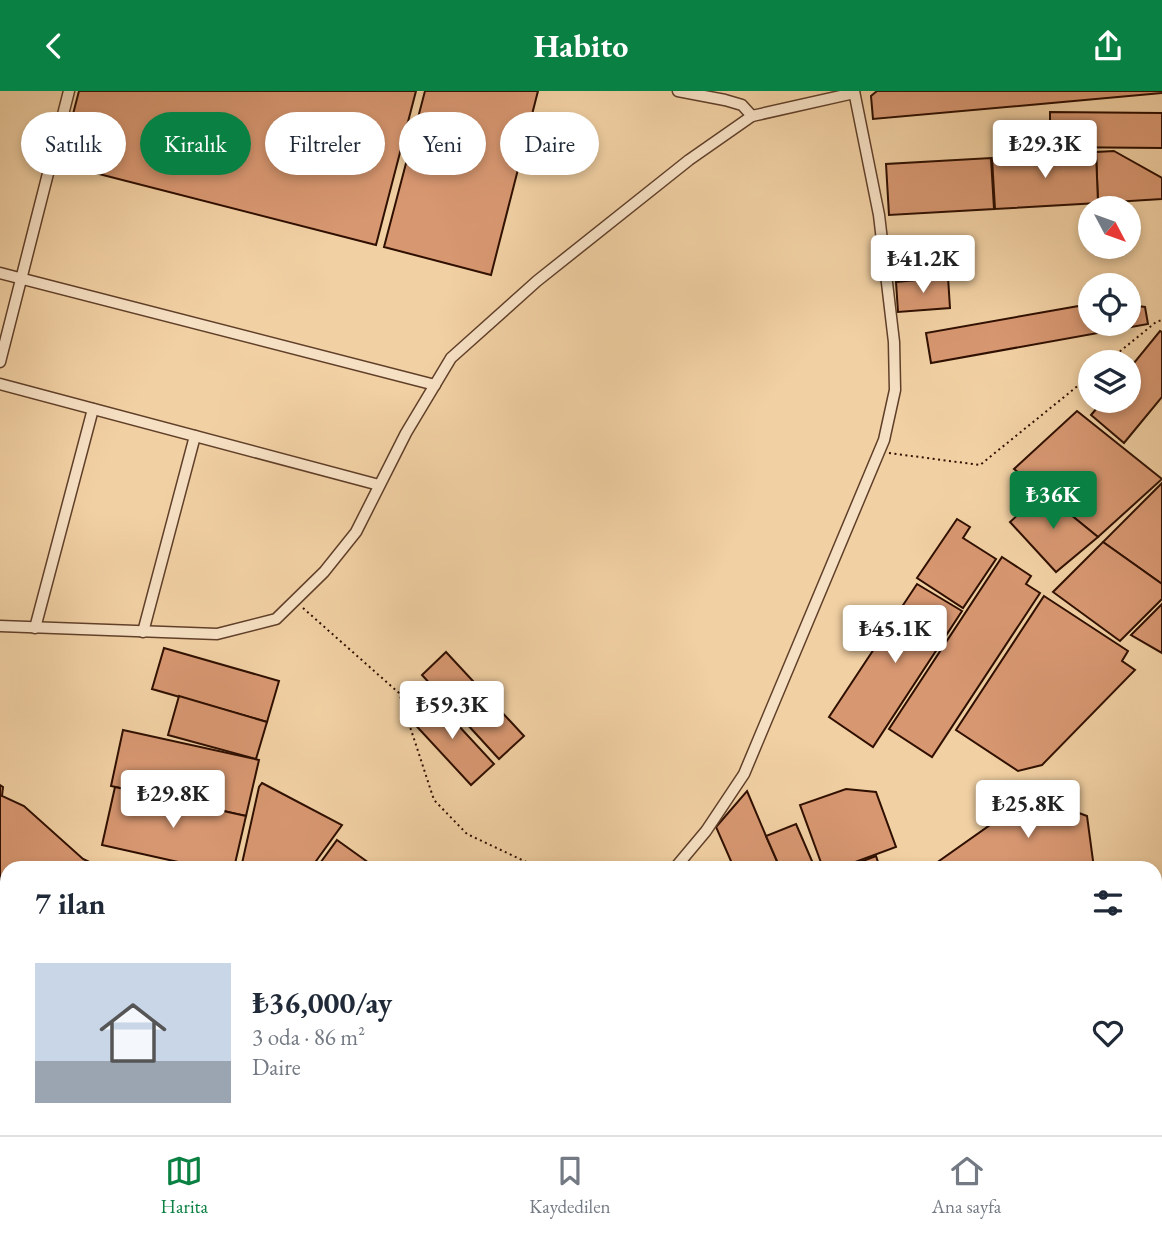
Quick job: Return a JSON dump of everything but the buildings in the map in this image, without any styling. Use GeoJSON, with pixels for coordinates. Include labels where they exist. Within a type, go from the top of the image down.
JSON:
{"type":"FeatureCollection","features":[{"type":"Feature","properties":{"kind":"street"},"geometry":{"type":"LineString","coordinates":[[0,362],[69,91]]}},
{"type":"Feature","properties":{"kind":"street"},"geometry":{"type":"LineString","coordinates":[[678,91],[741,105],[752,116]]}},
{"type":"Feature","properties":{"kind":"street"},"geometry":{"type":"LineString","coordinates":[[0,626],[216,634],[276,619],[324,572],[356,531],[406,433],[452,358],[537,281],[689,160],[752,116],[854,92],[879,215],[894,342],[895,390],[884,440],[744,774],[706,831],[681,861]]}},
{"type":"Feature","properties":{"kind":"street"},"geometry":{"type":"LineString","coordinates":[[0,273],[435,385]]}},
{"type":"Feature","properties":{"kind":"street"},"geometry":{"type":"LineString","coordinates":[[0,384],[379,485]]}},
{"type":"Feature","properties":{"kind":"street"},"geometry":{"type":"LineString","coordinates":[[35,628],[93,409]]}},
{"type":"Feature","properties":{"kind":"street"},"geometry":{"type":"LineString","coordinates":[[143,632],[195,436]]}},
{"type":"Feature","properties":{"kind":"path"},"geometry":{"type":"LineString","coordinates":[[1122,350],[1162,320]]}},
{"type":"Feature","properties":{"kind":"path"},"geometry":{"type":"LineString","coordinates":[[879,452],[980,465],[1078,386]]}},
{"type":"Feature","properties":{"kind":"path"},"geometry":{"type":"LineString","coordinates":[[295,601],[399,693],[433,800],[467,834],[524,861]]}}]}
